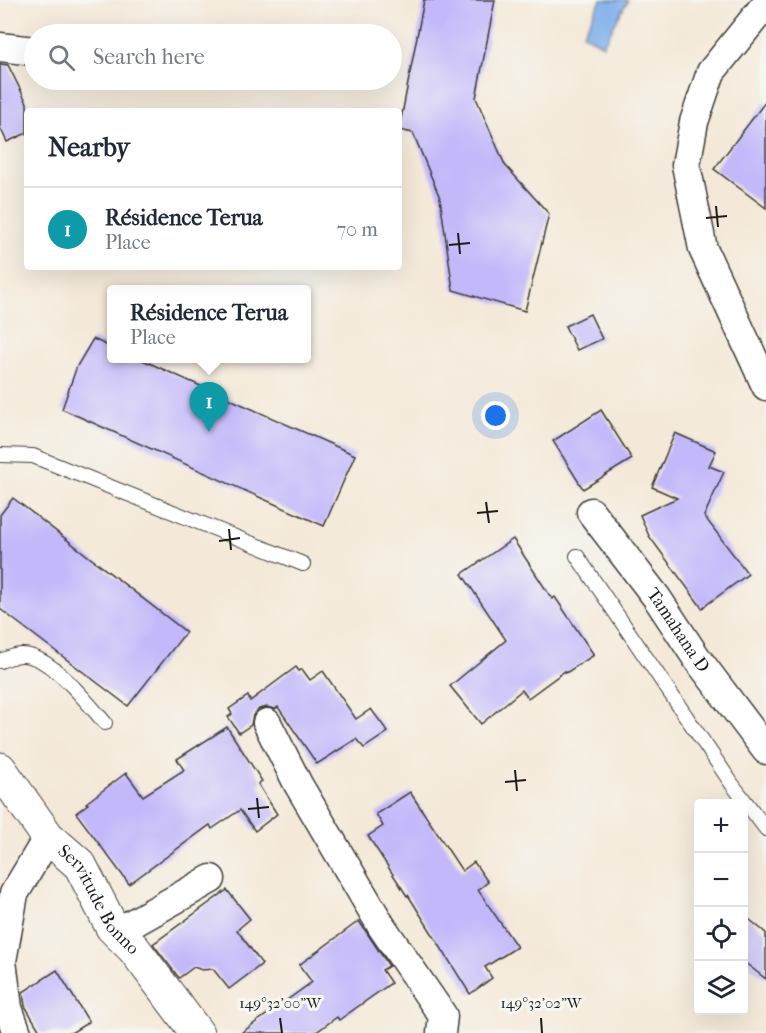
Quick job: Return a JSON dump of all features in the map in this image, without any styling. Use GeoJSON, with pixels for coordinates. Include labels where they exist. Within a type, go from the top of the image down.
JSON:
{"type":"FeatureCollection","features":[{"type":"Feature","properties":{"kind":"street"},"geometry":{"type":"LineString","coordinates":[[766,4],[711,72],[694,122],[686,165],[703,249],[766,386]]}},
{"type":"Feature","properties":{"kind":"street"},"geometry":{"type":"LineString","coordinates":[[0,47],[24,50]]}},
{"type":"Feature","properties":{"kind":"street","name":"Tamahana D"},"geometry":{"type":"LineString","coordinates":[[591,512],[657,598],[696,657],[766,750]]}},
{"type":"Feature","properties":{"kind":"street"},"geometry":{"type":"LineString","coordinates":[[267,723],[298,784],[382,927],[443,1016],[441,1033]]}},
{"type":"Feature","properties":{"kind":"street","name":"Servitude Bonno"},"geometry":{"type":"LineString","coordinates":[[0,769],[48,837],[80,865],[112,927],[134,949],[197,1033]]}},
{"type":"Feature","properties":{"kind":"street"},"geometry":{"type":"LineString","coordinates":[[17,1033],[8,1008],[2,961],[14,894],[48,837]]}},
{"type":"Feature","properties":{"kind":"street"},"geometry":{"type":"LineString","coordinates":[[112,927],[128,926],[211,879]]}},
{"type":"Feature","properties":{"kind":"lane"},"geometry":{"type":"LineString","coordinates":[[0,455],[33,456],[303,564]]}},
{"type":"Feature","properties":{"kind":"lane"},"geometry":{"type":"LineString","coordinates":[[577,556],[691,725],[766,828]]}},
{"type":"Feature","properties":{"kind":"lane"},"geometry":{"type":"LineString","coordinates":[[0,661],[22,655],[43,661],[83,697],[105,723]]}},
{"type":"Feature","properties":{"kind":"water"},"geometry":{"type":"Polygon","coordinates":[[[601,0],[628,0],[603,45],[583,34],[601,0]]]}},
{"type":"Feature","properties":{"kind":"building"},"geometry":{"type":"Polygon","coordinates":[[[424,0],[495,0],[476,98],[505,165],[549,214],[525,311],[453,290],[440,198],[413,133],[402,131],[402,114],[424,0]]]}},
{"type":"Feature","properties":{"kind":"building"},"geometry":{"type":"Polygon","coordinates":[[[0,64],[8,65],[27,103],[27,108],[24,108],[24,134],[7,142],[0,127],[0,64]]]}},
{"type":"Feature","properties":{"kind":"building"},"geometry":{"type":"Polygon","coordinates":[[[766,101],[766,208],[714,169],[766,101]]]}},
{"type":"Feature","properties":{"kind":"building"},"geometry":{"type":"Polygon","coordinates":[[[590,314],[602,339],[577,350],[565,326],[590,314]]]}},
{"type":"Feature","properties":{"kind":"building"},"geometry":{"type":"Polygon","coordinates":[[[93,339],[107,345],[107,363],[149,363],[355,455],[324,526],[62,409],[77,366],[93,339]]]}},
{"type":"Feature","properties":{"kind":"building"},"geometry":{"type":"Polygon","coordinates":[[[601,410],[632,459],[583,489],[553,441],[601,410]]]}},
{"type":"Feature","properties":{"kind":"building"},"geometry":{"type":"Polygon","coordinates":[[[675,433],[716,451],[709,466],[724,472],[704,516],[748,574],[702,608],[649,536],[640,515],[677,498],[652,487],[675,433]]]}},
{"type":"Feature","properties":{"kind":"building"},"geometry":{"type":"Polygon","coordinates":[[[13,498],[186,632],[128,706],[0,609],[0,515],[13,498]]]}},
{"type":"Feature","properties":{"kind":"building"},"geometry":{"type":"Polygon","coordinates":[[[513,539],[552,599],[555,597],[594,655],[566,673],[565,671],[528,698],[522,690],[481,724],[450,686],[506,640],[462,574],[513,539]]]}},
{"type":"Feature","properties":{"kind":"building"},"geometry":{"type":"Polygon","coordinates":[[[296,667],[299,671],[302,669],[310,680],[323,671],[356,719],[371,709],[388,732],[364,748],[356,739],[317,764],[278,707],[259,709],[253,715],[251,725],[239,733],[228,717],[232,714],[229,709],[248,696],[250,701],[296,667]]]}},
{"type":"Feature","properties":{"kind":"building"},"geometry":{"type":"Polygon","coordinates":[[[227,727],[262,781],[258,784],[277,814],[255,831],[240,810],[212,829],[210,825],[129,884],[76,813],[126,773],[143,796],[184,770],[177,759],[227,727]]]}},
{"type":"Feature","properties":{"kind":"building"},"geometry":{"type":"Polygon","coordinates":[[[410,792],[462,871],[474,862],[488,882],[478,890],[517,947],[485,967],[492,978],[470,994],[368,836],[383,826],[376,814],[410,792]]]}},
{"type":"Feature","properties":{"kind":"building"},"geometry":{"type":"Polygon","coordinates":[[[227,890],[250,919],[237,930],[262,964],[229,989],[213,969],[202,970],[194,967],[179,978],[153,944],[227,890]]]}},
{"type":"Feature","properties":{"kind":"building"},"geometry":{"type":"Polygon","coordinates":[[[748,918],[766,933],[766,979],[748,965],[748,918]]]}},
{"type":"Feature","properties":{"kind":"building"},"geometry":{"type":"Polygon","coordinates":[[[359,921],[389,966],[382,970],[391,983],[339,1020],[337,1017],[315,1033],[241,1033],[312,982],[299,965],[359,921]]]}},
{"type":"Feature","properties":{"kind":"building"},"geometry":{"type":"Polygon","coordinates":[[[57,970],[89,1022],[71,1033],[41,1033],[25,1006],[23,992],[57,970]]]}},
{"type":"Feature","properties":{"kind":"place","name":"Résidence Terua"},"geometry":{"type":"Point","coordinates":[209,432]}}]}
